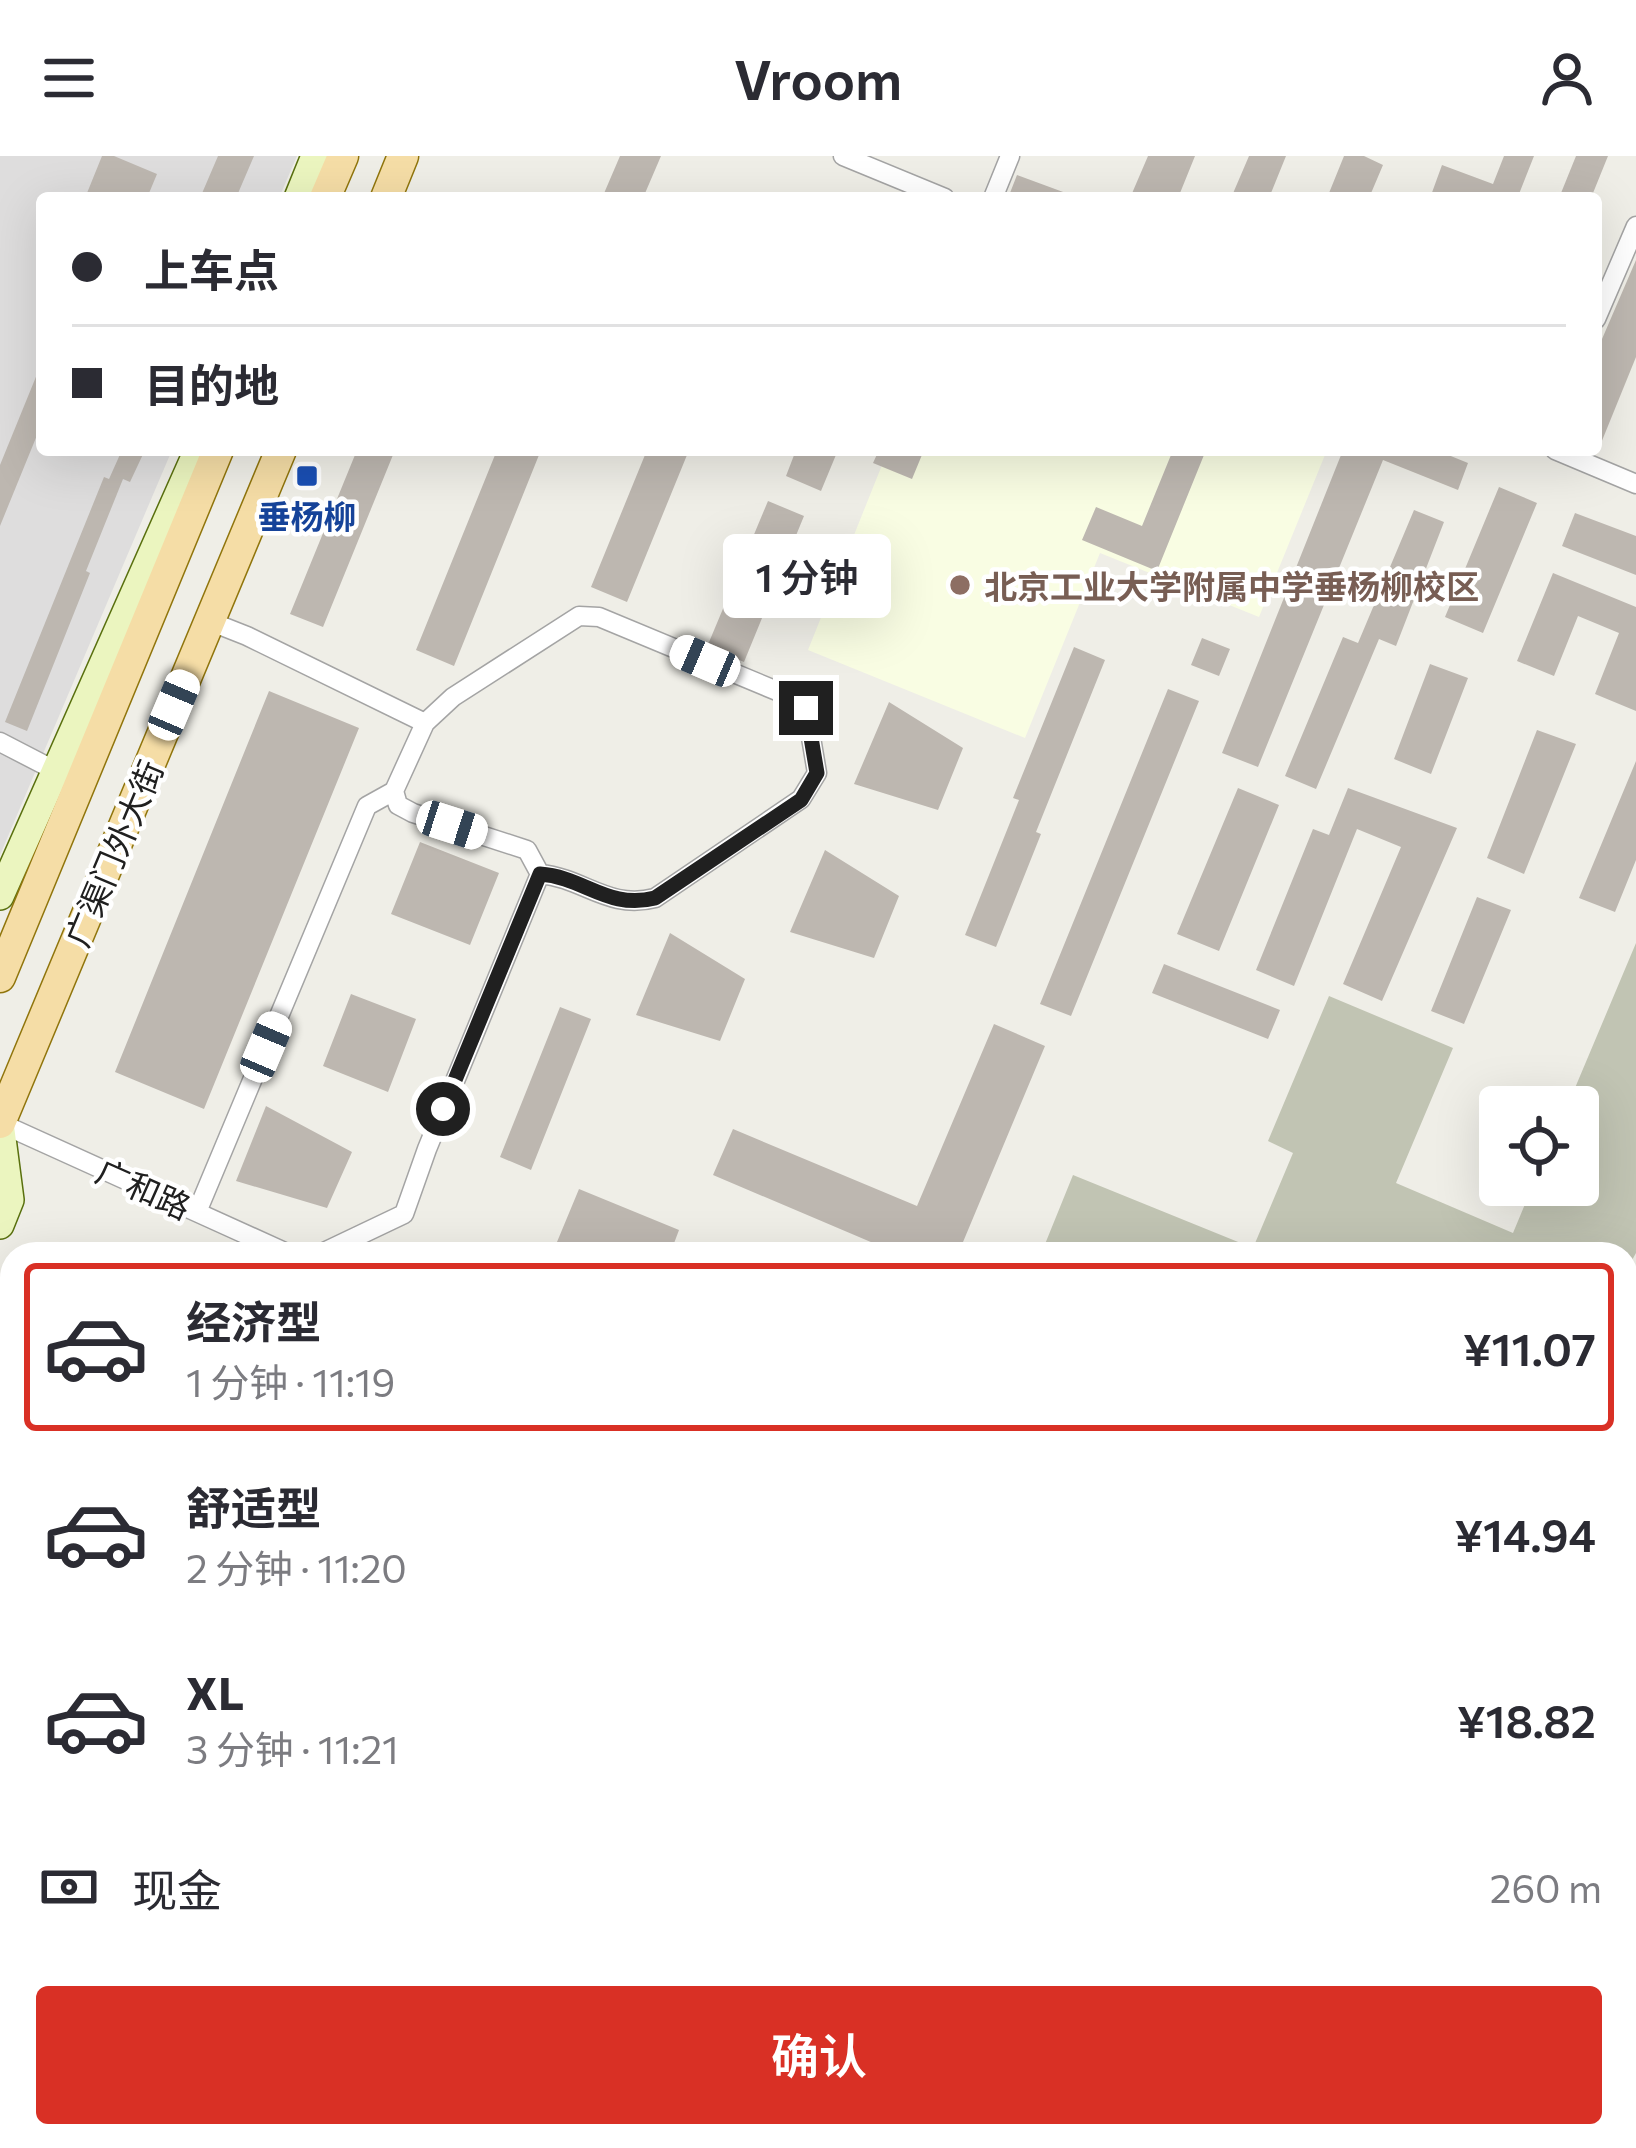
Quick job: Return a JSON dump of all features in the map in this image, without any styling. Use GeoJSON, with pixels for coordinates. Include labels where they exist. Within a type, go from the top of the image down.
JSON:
{"type":"FeatureCollection","features":[{"type":"Feature","properties":{"kind":"main road"},"geometry":{"type":"LineString","coordinates":[[328,192],[343,156]]}},
{"type":"Feature","properties":{"kind":"main road"},"geometry":{"type":"LineString","coordinates":[[388,192],[403,156]]}},
{"type":"Feature","properties":{"kind":"main road","name":"广渠门外大街"},"geometry":{"type":"LineString","coordinates":[[0,977],[216,456]]}},
{"type":"Feature","properties":{"kind":"main road","name":"广渠门外大街"},"geometry":{"type":"LineString","coordinates":[[0,1123],[278,456]]}},
{"type":"Feature","properties":{"kind":"street"},"geometry":{"type":"LineString","coordinates":[[300,192],[315,156]]}},
{"type":"Feature","properties":{"kind":"street"},"geometry":{"type":"LineString","coordinates":[[843,156],[930,192]]}},
{"type":"Feature","properties":{"kind":"street"},"geometry":{"type":"LineString","coordinates":[[995,192],[1010,156]]}},
{"type":"Feature","properties":{"kind":"street"},"geometry":{"type":"LineString","coordinates":[[1602,305],[1636,226]]}},
{"type":"Feature","properties":{"kind":"street"},"geometry":{"type":"LineString","coordinates":[[0,896],[195,456]]}},
{"type":"Feature","properties":{"kind":"street"},"geometry":{"type":"LineString","coordinates":[[1569,456],[1636,484]]}},
{"type":"Feature","properties":{"kind":"street"},"geometry":{"type":"LineString","coordinates":[[197,1212],[368,806],[394,791],[425,723],[453,697],[579,616],[599,617],[806,708],[817,773],[801,800],[655,898],[620,902],[556,875],[540,874]]}},
{"type":"Feature","properties":{"kind":"street"},"geometry":{"type":"LineString","coordinates":[[209,621],[425,723]]}},
{"type":"Feature","properties":{"kind":"street"},"geometry":{"type":"LineString","coordinates":[[0,742],[56,771]]}},
{"type":"Feature","properties":{"kind":"street"},"geometry":{"type":"LineString","coordinates":[[394,791],[398,805],[413,813],[527,850],[540,874]]}},
{"type":"Feature","properties":{"kind":"street"},"geometry":{"type":"LineString","coordinates":[[345,1242],[404,1214],[540,874]]}},
{"type":"Feature","properties":{"kind":"street"},"geometry":{"type":"LineString","coordinates":[[0,1123],[10,1200],[0,1225]]}},
{"type":"Feature","properties":{"kind":"street","name":"广和路"},"geometry":{"type":"LineString","coordinates":[[0,1123],[263,1242]]}},
{"type":"Feature","properties":{"kind":"shaded area"},"geometry":{"type":"Polygon","coordinates":[[[0,156],[297,156],[282,192],[36,192],[36,456],[169,456],[0,855],[0,156]]]}},
{"type":"Feature","properties":{"kind":"shaded area","name":"北京工业大学附属中学垂杨柳校区"},"geometry":{"type":"Polygon","coordinates":[[[886,456],[1325,456],[1259,617],[1100,553],[1025,738],[808,650],[886,456]]]}},
{"type":"Feature","properties":{"kind":"shaded area"},"geometry":{"type":"Polygon","coordinates":[[[1636,943],[1636,1242],[1256,1242],[1293,1153],[1268,1141],[1329,996],[1453,1048],[1396,1183],[1513,1233],[1524,1206],[1599,1206],[1599,1086],[1576,1086],[1636,943]]]}},
{"type":"Feature","properties":{"kind":"shaded area"},"geometry":{"type":"Polygon","coordinates":[[[1073,1175],[1238,1242],[1046,1242],[1073,1175]]]}},
{"type":"Feature","properties":{"kind":"building"},"geometry":{"type":"Polygon","coordinates":[[[102,156],[114,156],[157,174],[150,192],[87,192],[102,156]]]}},
{"type":"Feature","properties":{"kind":"building"},"geometry":{"type":"Polygon","coordinates":[[[218,156],[254,156],[239,192],[203,192],[218,156]]]}},
{"type":"Feature","properties":{"kind":"building"},"geometry":{"type":"Polygon","coordinates":[[[620,156],[661,156],[646,192],[605,192],[620,156]]]}},
{"type":"Feature","properties":{"kind":"building"},"geometry":{"type":"Polygon","coordinates":[[[1148,156],[1195,156],[1180,192],[1133,192],[1148,156]]]}},
{"type":"Feature","properties":{"kind":"building"},"geometry":{"type":"Polygon","coordinates":[[[1249,156],[1286,156],[1271,192],[1234,192],[1249,156]]]}},
{"type":"Feature","properties":{"kind":"building"},"geometry":{"type":"Polygon","coordinates":[[[1344,156],[1364,156],[1383,165],[1372,192],[1329,192],[1344,156]]]}},
{"type":"Feature","properties":{"kind":"building"},"geometry":{"type":"Polygon","coordinates":[[[1504,156],[1534,156],[1520,192],[1432,192],[1442,165],[1493,184],[1504,156]]]}},
{"type":"Feature","properties":{"kind":"building"},"geometry":{"type":"Polygon","coordinates":[[[1576,156],[1608,156],[1593,192],[1561,192],[1576,156]]]}},
{"type":"Feature","properties":{"kind":"building"},"geometry":{"type":"Polygon","coordinates":[[[1017,175],[1063,192],[1010,192],[1017,175]]]}},
{"type":"Feature","properties":{"kind":"building"},"geometry":{"type":"Polygon","coordinates":[[[1636,260],[1636,357],[1602,441],[1602,339],[1636,260]]]}},
{"type":"Feature","properties":{"kind":"building"},"geometry":{"type":"Polygon","coordinates":[[[36,377],[36,438],[0,526],[0,465],[36,377]]]}},
{"type":"Feature","properties":{"kind":"building"},"geometry":{"type":"Polygon","coordinates":[[[119,456],[142,456],[130,482],[123,479],[27,731],[5,722],[104,477],[109,479],[119,456]]]}},
{"type":"Feature","properties":{"kind":"building"},"geometry":{"type":"Polygon","coordinates":[[[355,456],[393,456],[323,627],[290,614],[355,456]]]}},
{"type":"Feature","properties":{"kind":"building"},"geometry":{"type":"Polygon","coordinates":[[[495,456],[539,456],[454,666],[416,650],[495,456]]]}},
{"type":"Feature","properties":{"kind":"building"},"geometry":{"type":"Polygon","coordinates":[[[645,456],[687,456],[627,602],[591,587],[645,456]]]}},
{"type":"Feature","properties":{"kind":"building"},"geometry":{"type":"Polygon","coordinates":[[[794,456],[836,456],[821,491],[786,476],[794,456]]]}},
{"type":"Feature","properties":{"kind":"building"},"geometry":{"type":"Polygon","coordinates":[[[876,456],[922,456],[912,479],[873,463],[876,456]]]}},
{"type":"Feature","properties":{"kind":"building"},"geometry":{"type":"Polygon","coordinates":[[[1171,456],[1204,456],[1157,571],[1082,540],[1096,507],[1142,526],[1171,456]]]}},
{"type":"Feature","properties":{"kind":"building"},"geometry":{"type":"Polygon","coordinates":[[[1341,456],[1451,456],[1468,463],[1458,490],[1383,460],[1258,767],[1222,753],[1341,456]]]}},
{"type":"Feature","properties":{"kind":"building"},"geometry":{"type":"Polygon","coordinates":[[[1499,487],[1537,503],[1483,633],[1445,617],[1499,487]]]}},
{"type":"Feature","properties":{"kind":"building"},"geometry":{"type":"Polygon","coordinates":[[[768,501],[804,516],[744,662],[707,647],[768,501]]]}},
{"type":"Feature","properties":{"kind":"building"},"geometry":{"type":"Polygon","coordinates":[[[1414,510],[1444,522],[1396,646],[1379,639],[1316,789],[1285,776],[1343,637],[1358,643],[1414,510]]]}},
{"type":"Feature","properties":{"kind":"building"},"geometry":{"type":"Polygon","coordinates":[[[1575,513],[1636,536],[1636,575],[1562,546],[1575,513]]]}},
{"type":"Feature","properties":{"kind":"building"},"geometry":{"type":"Polygon","coordinates":[[[1553,573],[1636,607],[1636,711],[1595,694],[1619,633],[1578,616],[1554,676],[1517,661],[1553,573]]]}},
{"type":"Feature","properties":{"kind":"building"},"geometry":{"type":"Polygon","coordinates":[[[1202,638],[1230,649],[1219,676],[1191,665],[1202,638]]]}},
{"type":"Feature","properties":{"kind":"building"},"geometry":{"type":"Polygon","coordinates":[[[1074,647],[1105,660],[996,947],[965,935],[1019,800],[1013,798],[1074,647]]]}},
{"type":"Feature","properties":{"kind":"building"},"geometry":{"type":"Polygon","coordinates":[[[1430,664],[1468,678],[1431,774],[1394,759],[1430,664]]]}},
{"type":"Feature","properties":{"kind":"building"},"geometry":{"type":"Polygon","coordinates":[[[1168,689],[1199,701],[1071,1016],[1040,1004],[1168,689]]]}},
{"type":"Feature","properties":{"kind":"building"},"geometry":{"type":"Polygon","coordinates":[[[269,691],[359,728],[204,1109],[115,1072],[269,691]]]}},
{"type":"Feature","properties":{"kind":"building"},"geometry":{"type":"Polygon","coordinates":[[[889,702],[963,748],[938,810],[854,784],[889,702]]]}},
{"type":"Feature","properties":{"kind":"building"},"geometry":{"type":"Polygon","coordinates":[[[1537,730],[1576,744],[1524,874],[1487,858],[1537,730]]]}},
{"type":"Feature","properties":{"kind":"building"},"geometry":{"type":"Polygon","coordinates":[[[1636,761],[1636,860],[1615,912],[1579,898],[1636,761]]]}},
{"type":"Feature","properties":{"kind":"building"},"geometry":{"type":"Polygon","coordinates":[[[1238,788],[1279,805],[1219,951],[1177,934],[1238,788]]]}},
{"type":"Feature","properties":{"kind":"building"},"geometry":{"type":"Polygon","coordinates":[[[1348,788],[1457,828],[1382,1001],[1343,984],[1401,847],[1357,829],[1294,986],[1256,970],[1313,829],[1329,835],[1348,788]]]}},
{"type":"Feature","properties":{"kind":"building"},"geometry":{"type":"Polygon","coordinates":[[[420,842],[499,873],[470,945],[391,914],[420,842]]]}},
{"type":"Feature","properties":{"kind":"building"},"geometry":{"type":"Polygon","coordinates":[[[825,850],[899,896],[874,958],[790,932],[825,850]]]}},
{"type":"Feature","properties":{"kind":"building"},"geometry":{"type":"Polygon","coordinates":[[[1477,897],[1511,910],[1464,1024],[1431,1011],[1477,897]]]}},
{"type":"Feature","properties":{"kind":"building"},"geometry":{"type":"Polygon","coordinates":[[[670,933],[745,979],[720,1041],[636,1015],[670,933]]]}},
{"type":"Feature","properties":{"kind":"building"},"geometry":{"type":"Polygon","coordinates":[[[1164,964],[1280,1010],[1268,1039],[1152,993],[1164,964]]]}},
{"type":"Feature","properties":{"kind":"building"},"geometry":{"type":"Polygon","coordinates":[[[351,994],[416,1019],[388,1092],[323,1066],[351,994]]]}},
{"type":"Feature","properties":{"kind":"building"},"geometry":{"type":"Polygon","coordinates":[[[560,1007],[591,1019],[531,1170],[500,1157],[560,1007]]]}},
{"type":"Feature","properties":{"kind":"building"},"geometry":{"type":"Polygon","coordinates":[[[994,1024],[1045,1046],[963,1242],[871,1242],[713,1175],[733,1129],[917,1206],[994,1024]]]}},
{"type":"Feature","properties":{"kind":"building"},"geometry":{"type":"Polygon","coordinates":[[[266,1106],[352,1152],[327,1208],[236,1181],[266,1106]]]}},
{"type":"Feature","properties":{"kind":"building"},"geometry":{"type":"Polygon","coordinates":[[[579,1189],[679,1230],[674,1242],[557,1242],[579,1189]]]}},
{"type":"Feature","properties":{"kind":"place","name":"垂杨柳"},"geometry":{"type":"Point","coordinates":[307,476]}},
{"type":"Feature","properties":{"kind":"place","name":"北京工业大学附属中学垂杨柳校区"},"geometry":{"type":"Point","coordinates":[960,585]}},
{"type":"Feature","properties":{"kind":"route"},"geometry":{"type":"LineString","coordinates":[[443,1109],[540,874],[556,875],[620,902],[655,898],[801,800],[817,773],[806,708]]}}]}
